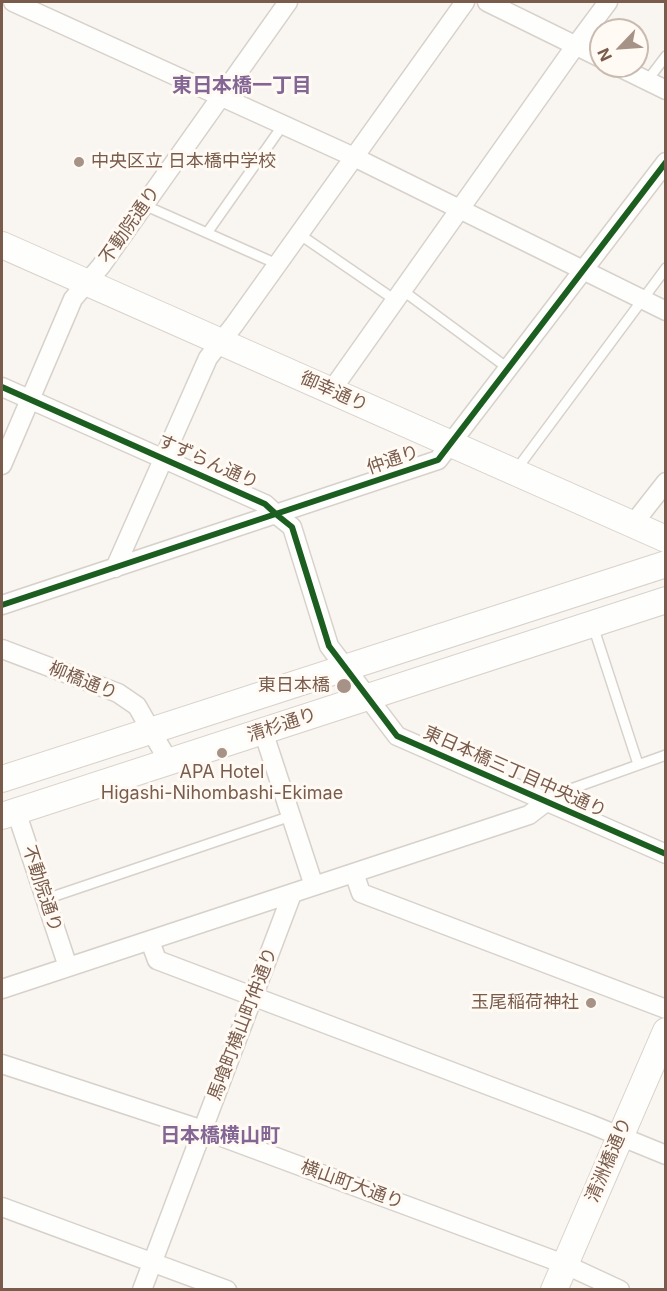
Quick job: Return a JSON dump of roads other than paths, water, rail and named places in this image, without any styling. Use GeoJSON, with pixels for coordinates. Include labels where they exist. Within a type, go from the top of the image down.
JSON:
{"type":"FeatureCollection","features":[{"type":"Feature","properties":{"kind":"street"},"geometry":{"type":"LineString","coordinates":[[13,2],[354,157],[666,311]]}},
{"type":"Feature","properties":{"kind":"street","name":"不動院通り"},"geometry":{"type":"LineString","coordinates":[[2,465],[73,299],[101,266],[288,2]]}},
{"type":"Feature","properties":{"kind":"street"},"geometry":{"type":"LineString","coordinates":[[115,568],[208,358],[465,2]]}},
{"type":"Feature","properties":{"kind":"street"},"geometry":{"type":"LineString","coordinates":[[487,2],[589,52]]}},
{"type":"Feature","properties":{"kind":"street"},"geometry":{"type":"LineString","coordinates":[[331,391],[608,2]]}},
{"type":"Feature","properties":{"kind":"street"},"geometry":{"type":"LineString","coordinates":[[641,78],[666,90]]}},
{"type":"Feature","properties":{"kind":"street","name":"仲通り"},"geometry":{"type":"LineString","coordinates":[[2,605],[438,460],[666,162]]}},
{"type":"Feature","properties":{"kind":"street","name":"御幸通り"},"geometry":{"type":"LineString","coordinates":[[2,245],[666,539]]}},
{"type":"Feature","properties":{"kind":"street","name":"すずらん通り"},"geometry":{"type":"LineString","coordinates":[[2,387],[265,504],[292,528],[329,646],[345,667]]}},
{"type":"Feature","properties":{"kind":"street"},"geometry":{"type":"LineString","coordinates":[[633,524],[666,482]]}},
{"type":"Feature","properties":{"kind":"street","name":"清杉通り"},"geometry":{"type":"LineString","coordinates":[[3,773],[151,730],[666,564]]}},
{"type":"Feature","properties":{"kind":"street","name":"清杉通り"},"geometry":{"type":"LineString","coordinates":[[9,813],[666,600]]}},
{"type":"Feature","properties":{"kind":"street","name":"柳橋通り"},"geometry":{"type":"LineString","coordinates":[[2,649],[118,693],[137,706],[169,762]]}},
{"type":"Feature","properties":{"kind":"street","name":"東日本橋三丁目中央通り"},"geometry":{"type":"LineString","coordinates":[[345,667],[397,736],[666,854]]}},
{"type":"Feature","properties":{"kind":"street"},"geometry":{"type":"LineString","coordinates":[[263,731],[314,886]]}},
{"type":"Feature","properties":{"kind":"street"},"geometry":{"type":"LineString","coordinates":[[2,989],[530,815],[546,802]]}},
{"type":"Feature","properties":{"kind":"street","name":"不動院通り"},"geometry":{"type":"LineString","coordinates":[[9,813],[46,899],[68,967]]}},
{"type":"Feature","properties":{"kind":"street"},"geometry":{"type":"LineString","coordinates":[[354,873],[361,893],[666,1009]]}},
{"type":"Feature","properties":{"kind":"street","name":"馬喰町横山町仲通り"},"geometry":{"type":"LineString","coordinates":[[142,1290],[292,894]]}},
{"type":"Feature","properties":{"kind":"street"},"geometry":{"type":"LineString","coordinates":[[150,941],[157,960],[666,1155]]}},
{"type":"Feature","properties":{"kind":"street","name":"清洲橋通り"},"geometry":{"type":"LineString","coordinates":[[554,1290],[666,1031]]}},
{"type":"Feature","properties":{"kind":"street","name":"横山町大通り"},"geometry":{"type":"LineString","coordinates":[[2,1064],[203,1130],[564,1264],[620,1290]]}},
{"type":"Feature","properties":{"kind":"street"},"geometry":{"type":"LineString","coordinates":[[2,1207],[227,1290]]}},
{"type":"Feature","properties":{"kind":"lane"},"geometry":{"type":"LineString","coordinates":[[647,81],[666,56]]}},
{"type":"Feature","properties":{"kind":"lane"},"geometry":{"type":"LineString","coordinates":[[207,233],[283,125]]}},
{"type":"Feature","properties":{"kind":"lane"},"geometry":{"type":"LineString","coordinates":[[144,205],[277,264]]}},
{"type":"Feature","properties":{"kind":"lane"},"geometry":{"type":"LineString","coordinates":[[299,234],[398,295],[509,369]]}},
{"type":"Feature","properties":{"kind":"lane"},"geometry":{"type":"LineString","coordinates":[[514,472],[666,268]]}},
{"type":"Feature","properties":{"kind":"lane"},"geometry":{"type":"LineString","coordinates":[[592,624],[638,764]]}},
{"type":"Feature","properties":{"kind":"lane"},"geometry":{"type":"LineString","coordinates":[[546,802],[556,794],[666,755]]}},
{"type":"Feature","properties":{"kind":"lane"},"geometry":{"type":"LineString","coordinates":[[46,899],[291,816]]}},
{"type":"Feature","properties":{"kind":"place","name":"中央区立 日本橋中学校"},"geometry":{"type":"Point","coordinates":[79,162]}},
{"type":"Feature","properties":{"kind":"place","name":"東日本橋"},"geometry":{"type":"Point","coordinates":[344,686]}},
{"type":"Feature","properties":{"kind":"place","name":"APA Hotel Higashi-Nihombashi-Ekimae"},"geometry":{"type":"Point","coordinates":[222,753]}},
{"type":"Feature","properties":{"kind":"place","name":"玉尾稲荷神社"},"geometry":{"type":"Point","coordinates":[591,1003]}},
{"type":"Feature","properties":{"kind":"district","name":"東日本橋一丁目"},"geometry":{"type":"Point","coordinates":[242,86]}},
{"type":"Feature","properties":{"kind":"district","name":"日本橋横山町"},"geometry":{"type":"Point","coordinates":[220,1136]}}]}
